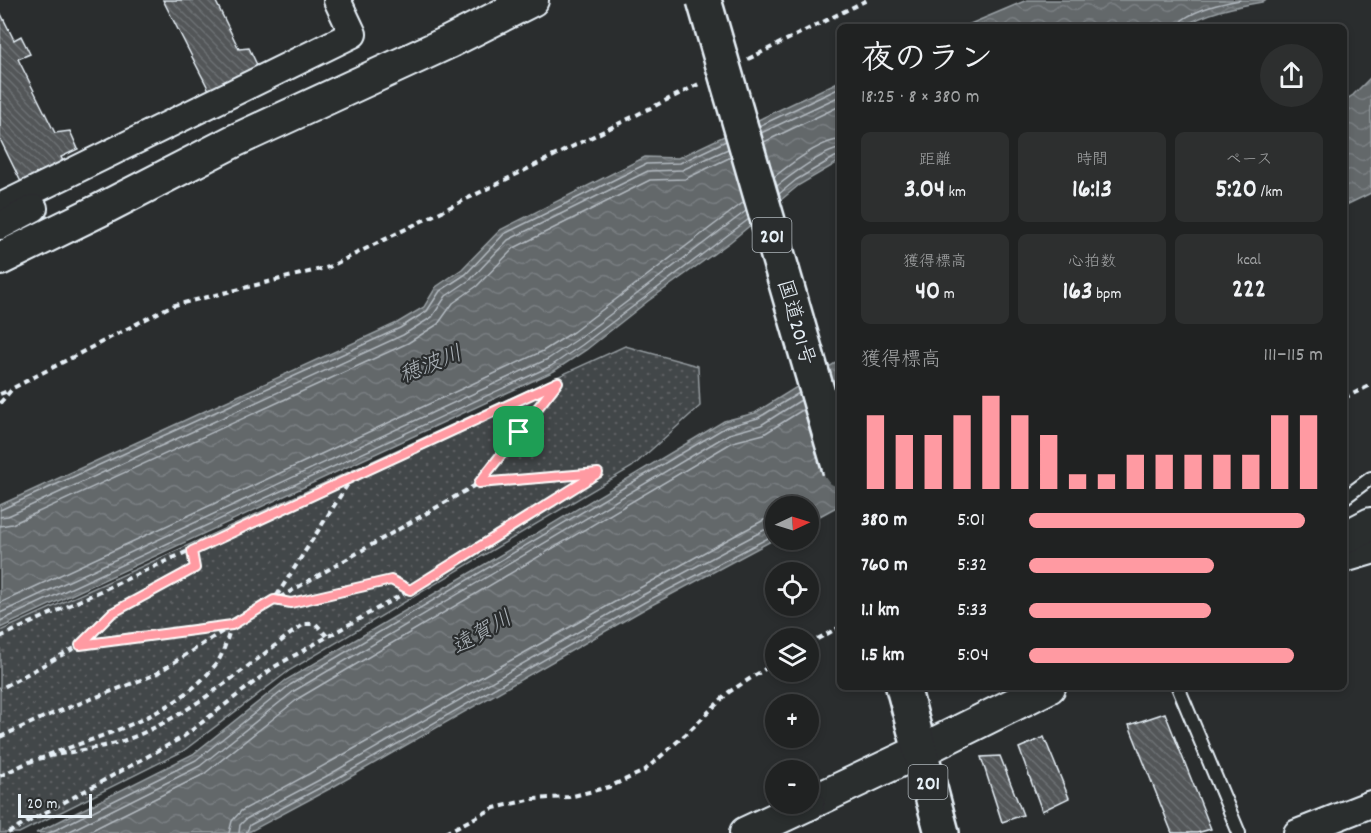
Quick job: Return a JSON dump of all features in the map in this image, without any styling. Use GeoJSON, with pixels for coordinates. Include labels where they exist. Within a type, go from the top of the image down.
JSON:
{"type":"FeatureCollection","features":[{"type":"Feature","properties":{"kind":"highway","name":"国道201号"},"geometry":{"type":"LineString","coordinates":[[704,0],[837,460]]}},
{"type":"Feature","properties":{"kind":"highway","name":"201"},"geometry":{"type":"LineString","coordinates":[[904,690],[942,833]]}},
{"type":"Feature","properties":{"kind":"street"},"geometry":{"type":"LineString","coordinates":[[0,207],[353,34],[337,0]]}},
{"type":"Feature","properties":{"kind":"street"},"geometry":{"type":"LineString","coordinates":[[0,259],[234,141],[449,42],[532,0]]}},
{"type":"Feature","properties":{"kind":"street"},"geometry":{"type":"LineString","coordinates":[[0,226],[54,197],[82,168]]}},
{"type":"Feature","properties":{"kind":"street"},"geometry":{"type":"LineString","coordinates":[[1347,536],[1371,524]]}},
{"type":"Feature","properties":{"kind":"street"},"geometry":{"type":"LineString","coordinates":[[1347,558],[1371,552]]}},
{"type":"Feature","properties":{"kind":"street"},"geometry":{"type":"LineString","coordinates":[[819,798],[918,741],[1041,690]]}},
{"type":"Feature","properties":{"kind":"street"},"geometry":{"type":"LineString","coordinates":[[1297,833],[1371,804]]}},
{"type":"Feature","properties":{"kind":"street"},"geometry":{"type":"LineString","coordinates":[[746,833],[787,814]]}},
{"type":"Feature","properties":{"kind":"lane"},"geometry":{"type":"LineString","coordinates":[[1347,496],[1371,478]]}},
{"type":"Feature","properties":{"kind":"lane"},"geometry":{"type":"LineString","coordinates":[[1179,690],[1239,833]]}},
{"type":"Feature","properties":{"kind":"path"},"geometry":{"type":"LineString","coordinates":[[739,64],[867,0]]}},
{"type":"Feature","properties":{"kind":"path"},"geometry":{"type":"LineString","coordinates":[[0,394],[171,306],[329,267],[707,80]]}},
{"type":"Feature","properties":{"kind":"path"},"geometry":{"type":"LineString","coordinates":[[0,637],[558,382],[479,483],[274,600],[154,675],[44,717],[0,737]]}},
{"type":"Feature","properties":{"kind":"path"},"geometry":{"type":"LineString","coordinates":[[1347,397],[1371,385]]}},
{"type":"Feature","properties":{"kind":"path"},"geometry":{"type":"LineString","coordinates":[[0,403],[13,388]]}},
{"type":"Feature","properties":{"kind":"path"},"geometry":{"type":"LineString","coordinates":[[8,833],[183,737],[274,666],[410,590],[598,473],[479,483]]}},
{"type":"Feature","properties":{"kind":"path"},"geometry":{"type":"LineString","coordinates":[[274,600],[353,475]]}},
{"type":"Feature","properties":{"kind":"path"},"geometry":{"type":"LineString","coordinates":[[0,689],[80,645],[112,613],[195,568],[192,551]]}},
{"type":"Feature","properties":{"kind":"path"},"geometry":{"type":"LineString","coordinates":[[274,600],[291,603],[391,580],[410,590]]}},
{"type":"Feature","properties":{"kind":"path"},"geometry":{"type":"LineString","coordinates":[[40,758],[91,750],[136,736],[191,706],[230,680],[304,624],[316,624],[327,637]]}},
{"type":"Feature","properties":{"kind":"path"},"geometry":{"type":"LineString","coordinates":[[80,645],[232,625]]}},
{"type":"Feature","properties":{"kind":"path"},"geometry":{"type":"LineString","coordinates":[[0,776],[158,711],[191,690],[218,662],[232,625]]}},
{"type":"Feature","properties":{"kind":"path"},"geometry":{"type":"LineString","coordinates":[[819,638],[837,629]]}},
{"type":"Feature","properties":{"kind":"path"},"geometry":{"type":"LineString","coordinates":[[445,833],[494,808],[533,799],[570,797],[609,787],[644,771],[729,692],[765,669]]}},
{"type":"Feature","properties":{"kind":"shaded area"},"geometry":{"type":"Polygon","coordinates":[[[625,346],[698,366],[700,406],[632,467],[290,670],[183,751],[19,833],[0,833],[0,631],[625,346]]]}},
{"type":"Feature","properties":{"kind":"water"},"geometry":{"type":"Polygon","coordinates":[[[1027,0],[1265,0],[1211,14],[1188,24],[970,24],[1027,0]]]}},
{"type":"Feature","properties":{"kind":"water"},"geometry":{"type":"Polygon","coordinates":[[[1371,77],[1371,193],[1347,205],[1347,99],[1371,77]]]}},
{"type":"Feature","properties":{"kind":"water","name":"穂波川"},"geometry":{"type":"Polygon","coordinates":[[[837,82],[837,163],[799,185],[730,242],[648,301],[586,350],[554,371],[0,628],[0,505],[397,323],[424,307],[436,287],[462,269],[500,230],[645,157],[678,158],[837,82]]]}},
{"type":"Feature","properties":{"kind":"water","name":"遠賀川"},"geometry":{"type":"Polygon","coordinates":[[[837,362],[837,507],[819,517],[819,496],[765,496],[765,544],[648,607],[331,788],[247,833],[36,833],[193,754],[286,680],[724,421],[755,413],[837,362]]]}},
{"type":"Feature","properties":{"kind":"building"},"geometry":{"type":"Polygon","coordinates":[[[163,0],[215,0],[239,49],[249,48],[258,67],[212,96],[163,0]]]}},
{"type":"Feature","properties":{"kind":"building"},"geometry":{"type":"Polygon","coordinates":[[[0,12],[14,40],[21,36],[30,54],[18,59],[55,133],[70,131],[78,149],[61,157],[65,165],[23,186],[0,139],[0,12]]]}},
{"type":"Feature","properties":{"kind":"building"},"geometry":{"type":"Polygon","coordinates":[[[1165,713],[1211,829],[1197,833],[1172,833],[1129,725],[1165,713]]]}},
{"type":"Feature","properties":{"kind":"building"},"geometry":{"type":"Polygon","coordinates":[[[1044,737],[1069,798],[1042,811],[1019,748],[1044,737]]]}},
{"type":"Feature","properties":{"kind":"building"},"geometry":{"type":"Polygon","coordinates":[[[1000,756],[1023,815],[1002,822],[981,757],[1000,756]]]}},
{"type":"Feature","properties":{"kind":"route"},"geometry":{"type":"LineString","coordinates":[[558,382],[519,432],[479,483],[598,473],[410,590],[391,580],[291,603],[274,600],[232,625],[80,645],[112,613],[195,568],[192,551],[313,493],[558,382]]}}]}
